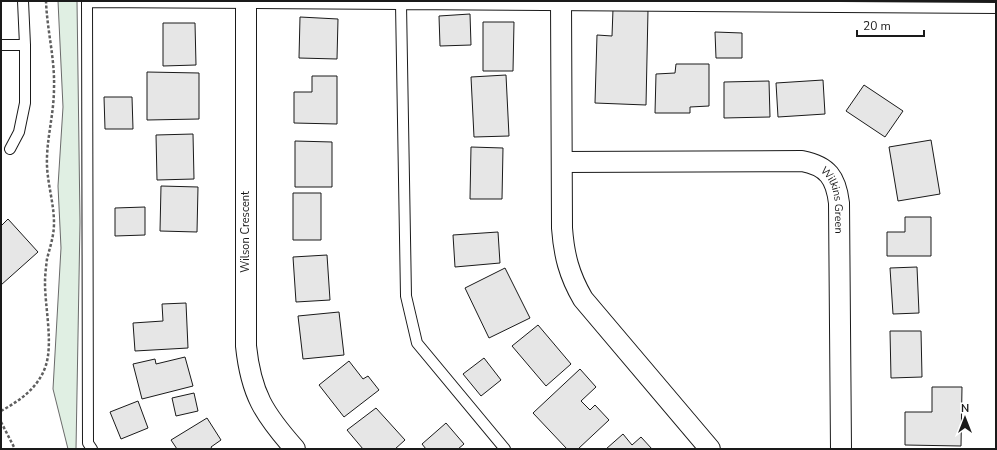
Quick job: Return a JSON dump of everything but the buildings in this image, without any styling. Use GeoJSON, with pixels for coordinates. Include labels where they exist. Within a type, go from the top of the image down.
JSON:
{"type":"FeatureCollection","features":[{"type":"Feature","properties":{"kind":"street","name":"Wilson Crescent"},"geometry":{"type":"LineString","coordinates":[[246,2],[246,353],[252,383],[259,400],[272,421],[295,449]]}},
{"type":"Feature","properties":{"kind":"street"},"geometry":{"type":"LineString","coordinates":[[561,3],[563,244],[567,262],[574,282],[583,299],[710,449]]}},
{"type":"Feature","properties":{"kind":"street","name":"Wilkins Green"},"geometry":{"type":"LineString","coordinates":[[562,162],[802,161],[814,163],[828,173],[835,183],[839,203],[841,449]]}},
{"type":"Feature","properties":{"kind":"lane"},"geometry":{"type":"LineString","coordinates":[[10,149],[19,132],[25,103],[24,1]]}},
{"type":"Feature","properties":{"kind":"lane"},"geometry":{"type":"LineString","coordinates":[[92,449],[88,443],[87,2],[401,4],[561,3],[996,8]]}},
{"type":"Feature","properties":{"kind":"lane"},"geometry":{"type":"LineString","coordinates":[[401,4],[406,296],[417,343],[505,449]]}},
{"type":"Feature","properties":{"kind":"lane"},"geometry":{"type":"LineString","coordinates":[[1,45],[25,45]]}},
{"type":"Feature","properties":{"kind":"path"},"geometry":{"type":"LineString","coordinates":[[1,411],[26,395],[36,384],[46,363],[48,336],[45,284],[47,261],[53,237],[54,224],[53,203],[47,168],[47,146],[53,110],[54,87],[46,1]]}},
{"type":"Feature","properties":{"kind":"path"},"geometry":{"type":"LineString","coordinates":[[1,422],[15,449]]}},
{"type":"Feature","properties":{"kind":"green space"},"geometry":{"type":"Polygon","coordinates":[[[58,1],[77,1],[80,222],[76,449],[68,449],[53,389],[61,248],[58,186],[63,107],[58,1]]]}}]}
